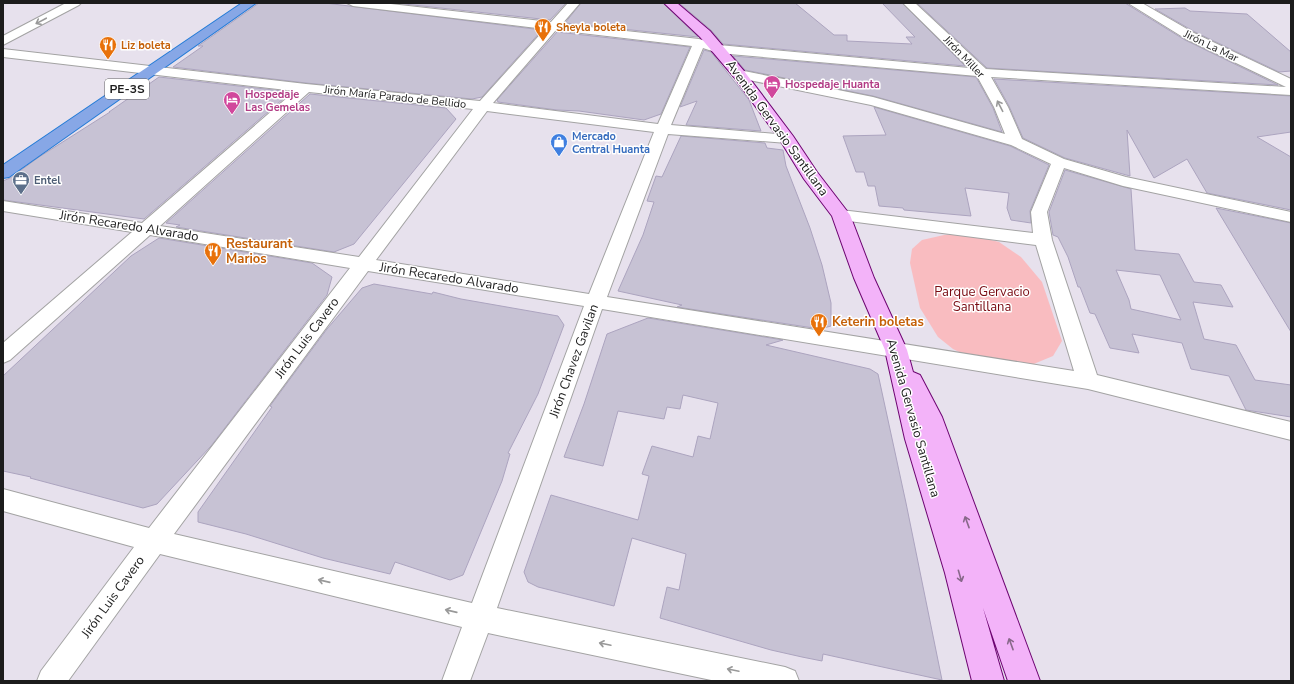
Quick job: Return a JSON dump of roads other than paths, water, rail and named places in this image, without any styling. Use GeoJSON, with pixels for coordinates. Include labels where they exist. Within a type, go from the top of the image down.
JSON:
{"type":"FeatureCollection","features":[{"type":"Feature","properties":{"kind":"highway","name":"PE-3S"},"geometry":{"type":"LineString","coordinates":[[3,173],[155,70],[250,3]]}},
{"type":"Feature","properties":{"kind":"street"},"geometry":{"type":"LineString","coordinates":[[3,41],[75,3]]}},
{"type":"Feature","properties":{"kind":"street"},"geometry":{"type":"LineString","coordinates":[[353,3],[699,43],[718,49],[982,73],[1291,91]]}},
{"type":"Feature","properties":{"kind":"street"},"geometry":{"type":"LineString","coordinates":[[429,12],[439,3]]}},
{"type":"Feature","properties":{"kind":"street","name":"Jirón Luis Cavero"},"geometry":{"type":"LineString","coordinates":[[51,681],[154,541],[483,106],[574,3]]}},
{"type":"Feature","properties":{"kind":"street","name":"Avenida Gervasio Santillana"},"geometry":{"type":"LineString","coordinates":[[670,3],[705,34],[739,74],[787,139],[810,176],[841,215],[864,278],[896,350],[917,439],[959,573],[988,681]]}},
{"type":"Feature","properties":{"kind":"street","name":"Jirón Miller"},"geometry":{"type":"LineString","coordinates":[[909,3],[982,73],[1001,106],[1016,142]]}},
{"type":"Feature","properties":{"kind":"street","name":"Jirón La Mar"},"geometry":{"type":"LineString","coordinates":[[1134,3],[1190,36],[1291,84]]}},
{"type":"Feature","properties":{"kind":"street","name":"Jirón Chavez Gavilan"},"geometry":{"type":"LineString","coordinates":[[456,681],[595,302],[662,129],[699,43]]}},
{"type":"Feature","properties":{"kind":"street","name":"Jirón María Parado de Bellido"},"geometry":{"type":"LineString","coordinates":[[3,53],[306,88],[483,106],[662,129],[787,139]]}},
{"type":"Feature","properties":{"kind":"street"},"geometry":{"type":"LineString","coordinates":[[739,74],[873,101],[1016,142],[1059,162],[1123,181],[1291,217]]}},
{"type":"Feature","properties":{"kind":"street"},"geometry":{"type":"LineString","coordinates":[[3,355],[306,88]]}},
{"type":"Feature","properties":{"kind":"street"},"geometry":{"type":"LineString","coordinates":[[1059,162],[1039,212],[1043,240],[1088,381]]}},
{"type":"Feature","properties":{"kind":"street","name":"Jirón Recaredo Alvarado"},"geometry":{"type":"LineString","coordinates":[[3,206],[147,228],[1088,381],[1291,431]]}},
{"type":"Feature","properties":{"kind":"street"},"geometry":{"type":"LineString","coordinates":[[841,215],[1043,240]]}},
{"type":"Feature","properties":{"kind":"street"},"geometry":{"type":"LineString","coordinates":[[896,350],[930,417],[1024,681]]}},
{"type":"Feature","properties":{"kind":"street"},"geometry":{"type":"LineString","coordinates":[[3,500],[154,541],[480,618],[784,681]]}},
{"type":"Feature","properties":{"kind":"place","name":"Sheyla boleta"},"geometry":{"type":"Point","coordinates":[543,42]}},
{"type":"Feature","properties":{"kind":"place","name":"Liz boleta"},"geometry":{"type":"Point","coordinates":[108,60]}},
{"type":"Feature","properties":{"kind":"place","name":"Hospedaje Huanta"},"geometry":{"type":"Point","coordinates":[772,99]}},
{"type":"Feature","properties":{"kind":"place","name":"Hospedaje Las Gemelas"},"geometry":{"type":"Point","coordinates":[232,115]}},
{"type":"Feature","properties":{"kind":"place","name":"Mercado Central Huanta"},"geometry":{"type":"Point","coordinates":[559,157]}},
{"type":"Feature","properties":{"kind":"place","name":"Entel"},"geometry":{"type":"Point","coordinates":[21,195]}},
{"type":"Feature","properties":{"kind":"place","name":"Restaurant Marios"},"geometry":{"type":"Point","coordinates":[213,266]}},
{"type":"Feature","properties":{"kind":"place","name":"Keterin boletas"},"geometry":{"type":"Point","coordinates":[819,337]}},
{"type":"Feature","properties":{"kind":"park label","name":"Parque Gervacio Santillana"},"geometry":{"type":"Point","coordinates":[982,300]}}]}
